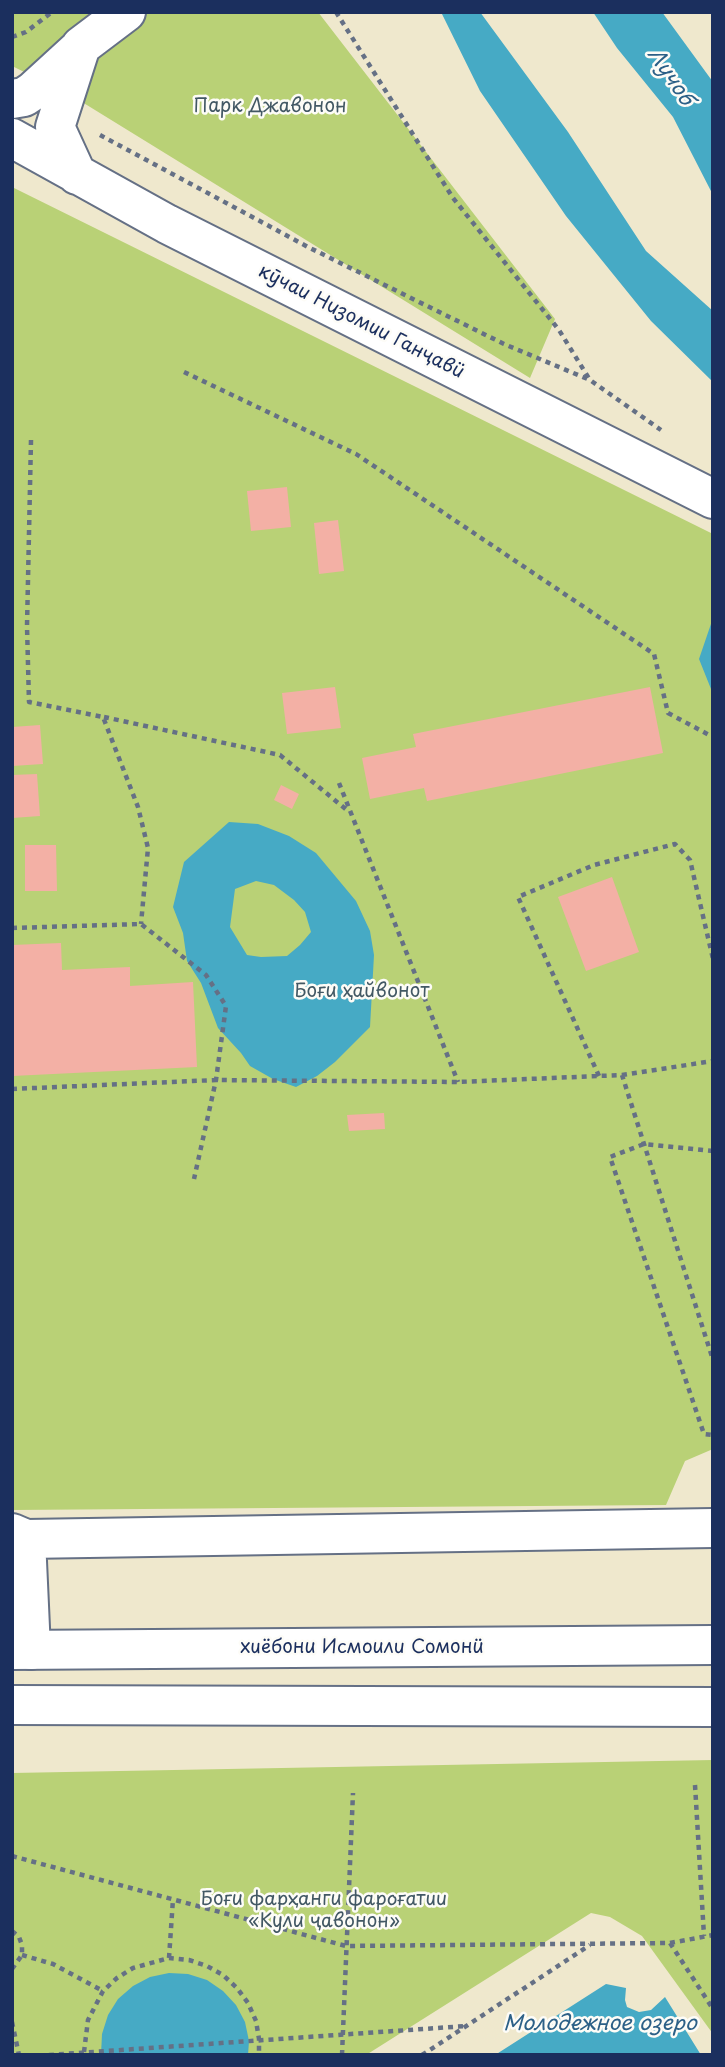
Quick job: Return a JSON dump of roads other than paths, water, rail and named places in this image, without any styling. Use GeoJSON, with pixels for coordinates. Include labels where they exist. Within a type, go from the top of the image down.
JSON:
{"type":"FeatureCollection","features":[{"type":"Feature","properties":{"kind":"main road"},"geometry":{"type":"LineString","coordinates":[[12,99],[24,97],[33,91],[81,46],[126,12]]}},
{"type":"Feature","properties":{"kind":"main road"},"geometry":{"type":"LineString","coordinates":[[77,175],[55,127],[81,46]]}},
{"type":"Feature","properties":{"kind":"main road","name":"кӯчаи Низомии Ганҷавӣ"},"geometry":{"type":"LineString","coordinates":[[12,138],[167,224],[713,499]]}},
{"type":"Feature","properties":{"kind":"main road"},"geometry":{"type":"LineString","coordinates":[[22,1650],[19,1536],[713,1528]]}},
{"type":"Feature","properties":{"kind":"main road","name":"хиёбони Исмоили Сомонӣ"},"geometry":{"type":"LineString","coordinates":[[22,1650],[713,1645]]}},
{"type":"Feature","properties":{"kind":"main road"},"geometry":{"type":"LineString","coordinates":[[12,1705],[713,1707]]}},
{"type":"Feature","properties":{"kind":"water"},"geometry":{"type":"Polygon","coordinates":[[[441,12],[480,12],[568,132],[646,251],[713,311],[713,382],[651,321],[566,216],[480,91],[441,12]]]}},
{"type":"Feature","properties":{"kind":"water","name":"Лучоб"},"geometry":{"type":"Polygon","coordinates":[[[593,12],[662,12],[713,82],[713,195],[673,117],[617,48],[593,12]]]}},
{"type":"Feature","properties":{"kind":"water"},"geometry":{"type":"Polygon","coordinates":[[[713,618],[713,694],[699,659],[713,618]]]}},
{"type":"Feature","properties":{"kind":"water"},"geometry":{"type":"Polygon","coordinates":[[[229,822],[258,824],[289,836],[316,853],[356,901],[370,931],[374,955],[370,1027],[317,1076],[296,1087],[273,1079],[250,1066],[218,1028],[201,983],[187,961],[183,933],[173,907],[184,862],[229,822]],[[256,881],[235,889],[230,927],[247,955],[287,956],[311,932],[305,912],[274,885],[256,881]]]}},
{"type":"Feature","properties":{"kind":"water"},"geometry":{"type":"Polygon","coordinates":[[[169,1973],[188,1974],[207,1980],[223,1991],[236,2005],[245,2022],[249,2041],[248,2055],[101,2055],[102,2034],[108,2015],[118,1999],[133,1986],[150,1977],[169,1973]]]}},
{"type":"Feature","properties":{"kind":"water","name":"Молодежное озеро"},"geometry":{"type":"Polygon","coordinates":[[[606,1984],[626,1988],[627,2007],[639,2012],[651,2010],[665,1997],[701,2055],[495,2055],[606,1984]]]}},
{"type":"Feature","properties":{"kind":"park label","name":"Парк Джавонон"},"geometry":{"type":"Point","coordinates":[270,107]}},
{"type":"Feature","properties":{"kind":"park label","name":"Боғи ҳайвонот"},"geometry":{"type":"Point","coordinates":[362,992]}},
{"type":"Feature","properties":{"kind":"park label","name":"Боғи фарҳанги фароғатии «Кули ҷавонон»"},"geometry":{"type":"Point","coordinates":[324,1911]}}]}
